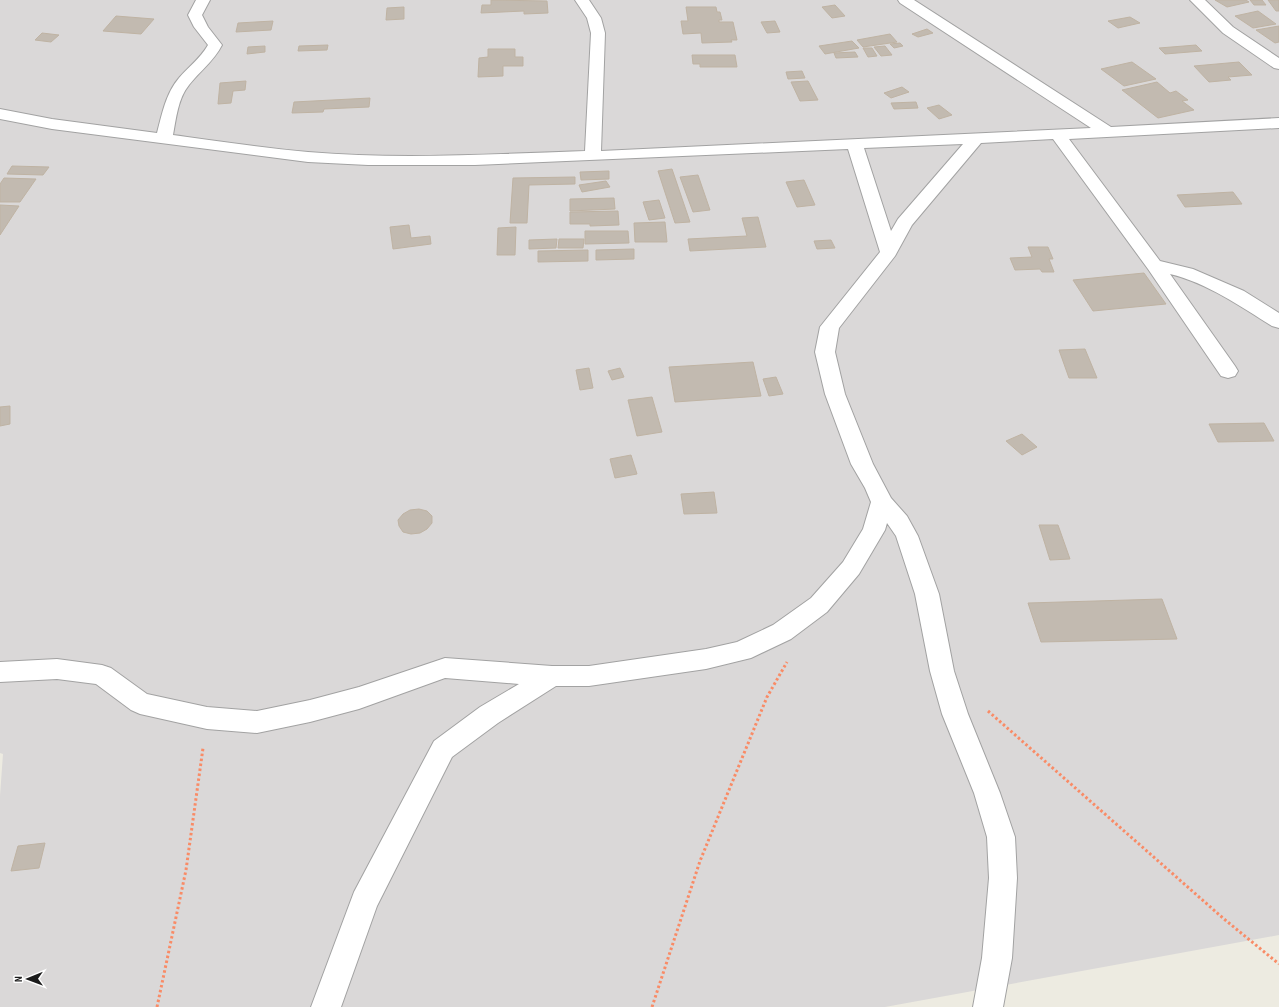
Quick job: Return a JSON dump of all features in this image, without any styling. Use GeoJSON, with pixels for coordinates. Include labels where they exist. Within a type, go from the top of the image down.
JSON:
{"type":"FeatureCollection","features":[{"type":"Feature","properties":{"kind":"street"},"geometry":{"type":"LineString","coordinates":[[164,138],[174,101],[180,87],[211,54],[215,45],[203,31],[195,15],[203,0]]}},
{"type":"Feature","properties":{"kind":"street"},"geometry":{"type":"LineString","coordinates":[[582,0],[594,18],[598,34],[593,156]]}},
{"type":"Feature","properties":{"kind":"street"},"geometry":{"type":"LineString","coordinates":[[905,0],[1108,132]]}},
{"type":"Feature","properties":{"kind":"street"},"geometry":{"type":"LineString","coordinates":[[1197,0],[1228,30],[1279,65]]}},
{"type":"Feature","properties":{"kind":"street"},"geometry":{"type":"LineString","coordinates":[[0,114],[52,124],[308,157],[368,160],[475,160],[593,156],[1058,135],[1279,123]]}},
{"type":"Feature","properties":{"kind":"street"},"geometry":{"type":"LineString","coordinates":[[1058,135],[1154,265],[1228,371]]}},
{"type":"Feature","properties":{"kind":"street"},"geometry":{"type":"LineString","coordinates":[[976,138],[904,223],[889,252],[830,328],[825,352],[835,394],[862,464],[876,488],[882,502],[907,536],[927,594],[942,671],[955,714],[987,793],[1001,836],[1003,878],[996,958],[988,1007]]}},
{"type":"Feature","properties":{"kind":"street"},"geometry":{"type":"LineString","coordinates":[[854,144],[889,252]]}},
{"type":"Feature","properties":{"kind":"street"},"geometry":{"type":"LineString","coordinates":[[1154,265],[1187,273],[1237,295],[1279,322]]}},
{"type":"Feature","properties":{"kind":"street"},"geometry":{"type":"LineString","coordinates":[[0,672],[56,669],[102,675],[140,703],[207,718],[257,722],[310,711],[359,698],[445,668],[552,676],[588,676],[706,659],[742,651],[782,632],[819,605],[851,568],[874,530],[882,502]]}},
{"type":"Feature","properties":{"kind":"street"},"geometry":{"type":"LineString","coordinates":[[326,1007],[364,902],[443,749],[489,715],[552,676]]}},
{"type":"Feature","properties":{"kind":"path"},"geometry":{"type":"LineString","coordinates":[[652,1007],[700,861],[767,697],[789,657]]}},
{"type":"Feature","properties":{"kind":"path"},"geometry":{"type":"LineString","coordinates":[[984,708],[1224,919],[1279,964]]}},
{"type":"Feature","properties":{"kind":"path"},"geometry":{"type":"LineString","coordinates":[[156,1007],[186,870],[207,718]]}},
{"type":"Feature","properties":{"kind":"shaded area"},"geometry":{"type":"Polygon","coordinates":[[[0,0],[1279,0],[1279,935],[885,1007],[0,1007],[0,796],[3,754],[0,753],[0,0]]]}},
{"type":"Feature","properties":{"kind":"building"},"geometry":{"type":"Polygon","coordinates":[[[491,0],[547,1],[548,13],[524,14],[524,11],[481,13],[482,5],[491,5],[491,0]]]}},
{"type":"Feature","properties":{"kind":"building"},"geometry":{"type":"Polygon","coordinates":[[[1215,0],[1246,0],[1249,2],[1227,7],[1215,0]]]}},
{"type":"Feature","properties":{"kind":"building"},"geometry":{"type":"Polygon","coordinates":[[[1250,0],[1262,0],[1266,5],[1254,5],[1250,0]]]}},
{"type":"Feature","properties":{"kind":"building"},"geometry":{"type":"Polygon","coordinates":[[[1268,0],[1279,0],[1279,11],[1276,11],[1268,0]]]}},
{"type":"Feature","properties":{"kind":"building"},"geometry":{"type":"Polygon","coordinates":[[[835,5],[845,16],[832,18],[822,7],[835,5]]]}},
{"type":"Feature","properties":{"kind":"building"},"geometry":{"type":"Polygon","coordinates":[[[404,7],[404,19],[386,20],[387,8],[404,7]]]}},
{"type":"Feature","properties":{"kind":"building"},"geometry":{"type":"Polygon","coordinates":[[[686,7],[716,7],[717,12],[720,12],[722,20],[719,20],[719,22],[733,22],[737,40],[731,40],[732,42],[702,43],[701,33],[683,34],[681,21],[688,21],[686,7]]]}},
{"type":"Feature","properties":{"kind":"building"},"geometry":{"type":"Polygon","coordinates":[[[1258,11],[1276,24],[1253,28],[1235,16],[1258,11]]]}},
{"type":"Feature","properties":{"kind":"building"},"geometry":{"type":"Polygon","coordinates":[[[116,16],[154,19],[141,34],[103,31],[116,16]]]}},
{"type":"Feature","properties":{"kind":"building"},"geometry":{"type":"Polygon","coordinates":[[[1130,17],[1140,23],[1118,28],[1108,21],[1130,17]]]}},
{"type":"Feature","properties":{"kind":"building"},"geometry":{"type":"Polygon","coordinates":[[[273,21],[271,30],[236,32],[238,23],[273,21]]]}},
{"type":"Feature","properties":{"kind":"building"},"geometry":{"type":"Polygon","coordinates":[[[775,21],[780,32],[767,33],[761,22],[775,21]]]}},
{"type":"Feature","properties":{"kind":"building"},"geometry":{"type":"Polygon","coordinates":[[[1279,26],[1279,42],[1275,43],[1256,30],[1279,26]]]}},
{"type":"Feature","properties":{"kind":"building"},"geometry":{"type":"Polygon","coordinates":[[[927,29],[933,33],[918,37],[912,34],[927,29]]]}},
{"type":"Feature","properties":{"kind":"building"},"geometry":{"type":"Polygon","coordinates":[[[42,33],[59,35],[51,42],[35,40],[42,33]]]}},
{"type":"Feature","properties":{"kind":"building"},"geometry":{"type":"Polygon","coordinates":[[[890,34],[897,42],[863,47],[857,40],[890,34]]]}},
{"type":"Feature","properties":{"kind":"building"},"geometry":{"type":"Polygon","coordinates":[[[852,41],[859,48],[825,54],[819,46],[852,41]]]}},
{"type":"Feature","properties":{"kind":"building"},"geometry":{"type":"Polygon","coordinates":[[[900,43],[903,46],[894,48],[890,44],[900,43]]]}},
{"type":"Feature","properties":{"kind":"building"},"geometry":{"type":"Polygon","coordinates":[[[328,45],[327,50],[298,51],[299,46],[328,45]]]}},
{"type":"Feature","properties":{"kind":"building"},"geometry":{"type":"Polygon","coordinates":[[[1196,45],[1202,51],[1165,54],[1159,48],[1196,45]]]}},
{"type":"Feature","properties":{"kind":"building"},"geometry":{"type":"Polygon","coordinates":[[[265,46],[265,52],[247,54],[248,47],[265,46]]]}},
{"type":"Feature","properties":{"kind":"building"},"geometry":{"type":"Polygon","coordinates":[[[885,46],[892,55],[881,56],[874,47],[885,46]]]}},
{"type":"Feature","properties":{"kind":"building"},"geometry":{"type":"Polygon","coordinates":[[[863,48],[872,48],[877,56],[868,57],[863,48]]]}},
{"type":"Feature","properties":{"kind":"building"},"geometry":{"type":"Polygon","coordinates":[[[488,49],[515,49],[515,57],[523,57],[523,66],[503,66],[503,76],[478,77],[479,58],[488,57],[488,49]]]}},
{"type":"Feature","properties":{"kind":"building"},"geometry":{"type":"Polygon","coordinates":[[[855,52],[858,57],[836,58],[834,53],[855,52]]]}},
{"type":"Feature","properties":{"kind":"building"},"geometry":{"type":"Polygon","coordinates":[[[692,55],[735,55],[737,67],[700,67],[700,64],[693,64],[692,55]]]}},
{"type":"Feature","properties":{"kind":"building"},"geometry":{"type":"Polygon","coordinates":[[[1132,62],[1156,79],[1124,86],[1101,69],[1132,62]]]}},
{"type":"Feature","properties":{"kind":"building"},"geometry":{"type":"Polygon","coordinates":[[[1239,62],[1252,75],[1228,77],[1231,80],[1209,82],[1194,66],[1239,62]]]}},
{"type":"Feature","properties":{"kind":"building"},"geometry":{"type":"Polygon","coordinates":[[[802,71],[805,78],[788,79],[786,72],[802,71]]]}},
{"type":"Feature","properties":{"kind":"building"},"geometry":{"type":"Polygon","coordinates":[[[246,81],[245,90],[233,91],[231,103],[218,104],[220,83],[246,81]]]}},
{"type":"Feature","properties":{"kind":"building"},"geometry":{"type":"Polygon","coordinates":[[[808,81],[818,100],[800,101],[791,82],[808,81]]]}},
{"type":"Feature","properties":{"kind":"building"},"geometry":{"type":"Polygon","coordinates":[[[1157,82],[1170,93],[1176,91],[1188,100],[1182,101],[1194,110],[1158,118],[1122,90],[1157,82]]]}},
{"type":"Feature","properties":{"kind":"building"},"geometry":{"type":"Polygon","coordinates":[[[902,87],[909,92],[891,98],[884,93],[902,87]]]}},
{"type":"Feature","properties":{"kind":"building"},"geometry":{"type":"Polygon","coordinates":[[[370,98],[369,107],[324,109],[323,112],[292,113],[294,102],[370,98]]]}},
{"type":"Feature","properties":{"kind":"building"},"geometry":{"type":"Polygon","coordinates":[[[916,102],[918,108],[894,109],[891,103],[916,102]]]}},
{"type":"Feature","properties":{"kind":"building"},"geometry":{"type":"Polygon","coordinates":[[[939,105],[952,115],[939,119],[927,108],[939,105]]]}},
{"type":"Feature","properties":{"kind":"building"},"geometry":{"type":"Polygon","coordinates":[[[12,166],[49,167],[43,175],[7,174],[12,166]]]}},
{"type":"Feature","properties":{"kind":"building"},"geometry":{"type":"Polygon","coordinates":[[[672,169],[690,222],[675,223],[658,171],[672,169]]]}},
{"type":"Feature","properties":{"kind":"building"},"geometry":{"type":"Polygon","coordinates":[[[609,171],[609,179],[581,180],[580,172],[609,171]]]}},
{"type":"Feature","properties":{"kind":"building"},"geometry":{"type":"Polygon","coordinates":[[[698,175],[710,210],[693,212],[680,177],[698,175]]]}},
{"type":"Feature","properties":{"kind":"building"},"geometry":{"type":"Polygon","coordinates":[[[575,177],[575,184],[529,185],[527,223],[510,223],[513,178],[575,177]]]}},
{"type":"Feature","properties":{"kind":"building"},"geometry":{"type":"Polygon","coordinates":[[[4,178],[36,179],[20,202],[0,202],[0,184],[4,178]]]}},
{"type":"Feature","properties":{"kind":"building"},"geometry":{"type":"Polygon","coordinates":[[[804,180],[815,205],[797,207],[786,182],[804,180]]]}},
{"type":"Feature","properties":{"kind":"building"},"geometry":{"type":"Polygon","coordinates":[[[606,181],[610,187],[582,192],[579,185],[606,181]]]}},
{"type":"Feature","properties":{"kind":"building"},"geometry":{"type":"Polygon","coordinates":[[[1233,192],[1242,204],[1185,207],[1177,195],[1233,192]]]}},
{"type":"Feature","properties":{"kind":"building"},"geometry":{"type":"Polygon","coordinates":[[[614,198],[615,209],[570,211],[570,199],[614,198]]]}},
{"type":"Feature","properties":{"kind":"building"},"geometry":{"type":"Polygon","coordinates":[[[659,200],[665,218],[649,220],[643,202],[659,200]]]}},
{"type":"Feature","properties":{"kind":"building"},"geometry":{"type":"Polygon","coordinates":[[[0,205],[19,206],[0,235],[0,205]]]}},
{"type":"Feature","properties":{"kind":"building"},"geometry":{"type":"Polygon","coordinates":[[[618,211],[619,225],[590,226],[590,224],[570,224],[570,212],[618,211]]]}},
{"type":"Feature","properties":{"kind":"building"},"geometry":{"type":"Polygon","coordinates":[[[758,217],[766,247],[690,251],[688,239],[747,236],[742,218],[758,217]]]}},
{"type":"Feature","properties":{"kind":"building"},"geometry":{"type":"Polygon","coordinates":[[[665,222],[667,242],[635,242],[634,223],[665,222]]]}},
{"type":"Feature","properties":{"kind":"building"},"geometry":{"type":"Polygon","coordinates":[[[409,225],[411,238],[430,236],[431,244],[393,249],[390,227],[409,225]]]}},
{"type":"Feature","properties":{"kind":"building"},"geometry":{"type":"Polygon","coordinates":[[[516,227],[515,255],[497,255],[498,228],[516,227]]]}},
{"type":"Feature","properties":{"kind":"building"},"geometry":{"type":"Polygon","coordinates":[[[585,231],[628,231],[629,243],[585,244],[585,231]]]}},
{"type":"Feature","properties":{"kind":"building"},"geometry":{"type":"Polygon","coordinates":[[[557,239],[556,248],[529,249],[529,240],[557,239]]]}},
{"type":"Feature","properties":{"kind":"building"},"geometry":{"type":"Polygon","coordinates":[[[559,239],[584,239],[583,248],[558,248],[559,239]]]}},
{"type":"Feature","properties":{"kind":"building"},"geometry":{"type":"Polygon","coordinates":[[[831,240],[835,248],[817,249],[814,241],[831,240]]]}},
{"type":"Feature","properties":{"kind":"building"},"geometry":{"type":"Polygon","coordinates":[[[1028,247],[1048,247],[1053,259],[1049,259],[1054,272],[1042,272],[1040,269],[1015,270],[1010,258],[1032,257],[1028,247]]]}},
{"type":"Feature","properties":{"kind":"building"},"geometry":{"type":"Polygon","coordinates":[[[634,249],[634,259],[596,260],[596,250],[634,249]]]}},
{"type":"Feature","properties":{"kind":"building"},"geometry":{"type":"Polygon","coordinates":[[[588,250],[588,261],[538,262],[538,251],[588,250]]]}},
{"type":"Feature","properties":{"kind":"building"},"geometry":{"type":"Polygon","coordinates":[[[1144,273],[1166,304],[1093,311],[1073,280],[1144,273]]]}},
{"type":"Feature","properties":{"kind":"building"},"geometry":{"type":"Polygon","coordinates":[[[1085,349],[1097,378],[1069,378],[1059,350],[1085,349]]]}},
{"type":"Feature","properties":{"kind":"building"},"geometry":{"type":"Polygon","coordinates":[[[753,362],[761,396],[675,402],[669,367],[753,362]]]}},
{"type":"Feature","properties":{"kind":"building"},"geometry":{"type":"Polygon","coordinates":[[[589,368],[593,388],[580,390],[576,370],[589,368]]]}},
{"type":"Feature","properties":{"kind":"building"},"geometry":{"type":"Polygon","coordinates":[[[620,368],[624,377],[612,380],[608,371],[620,368]]]}},
{"type":"Feature","properties":{"kind":"building"},"geometry":{"type":"Polygon","coordinates":[[[776,377],[783,394],[769,396],[763,379],[776,377]]]}},
{"type":"Feature","properties":{"kind":"building"},"geometry":{"type":"Polygon","coordinates":[[[652,397],[662,432],[637,436],[628,400],[652,397]]]}},
{"type":"Feature","properties":{"kind":"building"},"geometry":{"type":"Polygon","coordinates":[[[10,406],[10,424],[0,426],[0,407],[10,406]]]}},
{"type":"Feature","properties":{"kind":"building"},"geometry":{"type":"Polygon","coordinates":[[[1264,423],[1274,441],[1218,442],[1209,424],[1264,423]]]}},
{"type":"Feature","properties":{"kind":"building"},"geometry":{"type":"Polygon","coordinates":[[[1022,434],[1037,447],[1022,455],[1006,441],[1022,434]]]}},
{"type":"Feature","properties":{"kind":"building"},"geometry":{"type":"Polygon","coordinates":[[[631,455],[637,474],[615,478],[610,459],[631,455]]]}},
{"type":"Feature","properties":{"kind":"building"},"geometry":{"type":"Polygon","coordinates":[[[714,492],[717,513],[684,514],[681,494],[714,492]]]}},
{"type":"Feature","properties":{"kind":"building"},"geometry":{"type":"Polygon","coordinates":[[[419,509],[427,511],[432,516],[432,523],[427,529],[420,533],[411,534],[403,532],[399,526],[398,520],[403,514],[410,510],[419,509]]]}},
{"type":"Feature","properties":{"kind":"building"},"geometry":{"type":"Polygon","coordinates":[[[1039,525],[1058,525],[1070,559],[1050,560],[1039,525]]]}},
{"type":"Feature","properties":{"kind":"building"},"geometry":{"type":"Polygon","coordinates":[[[1162,599],[1177,639],[1041,642],[1028,603],[1162,599]]]}},
{"type":"Feature","properties":{"kind":"building"},"geometry":{"type":"Polygon","coordinates":[[[45,843],[39,868],[11,871],[18,846],[45,843]]]}}]}
